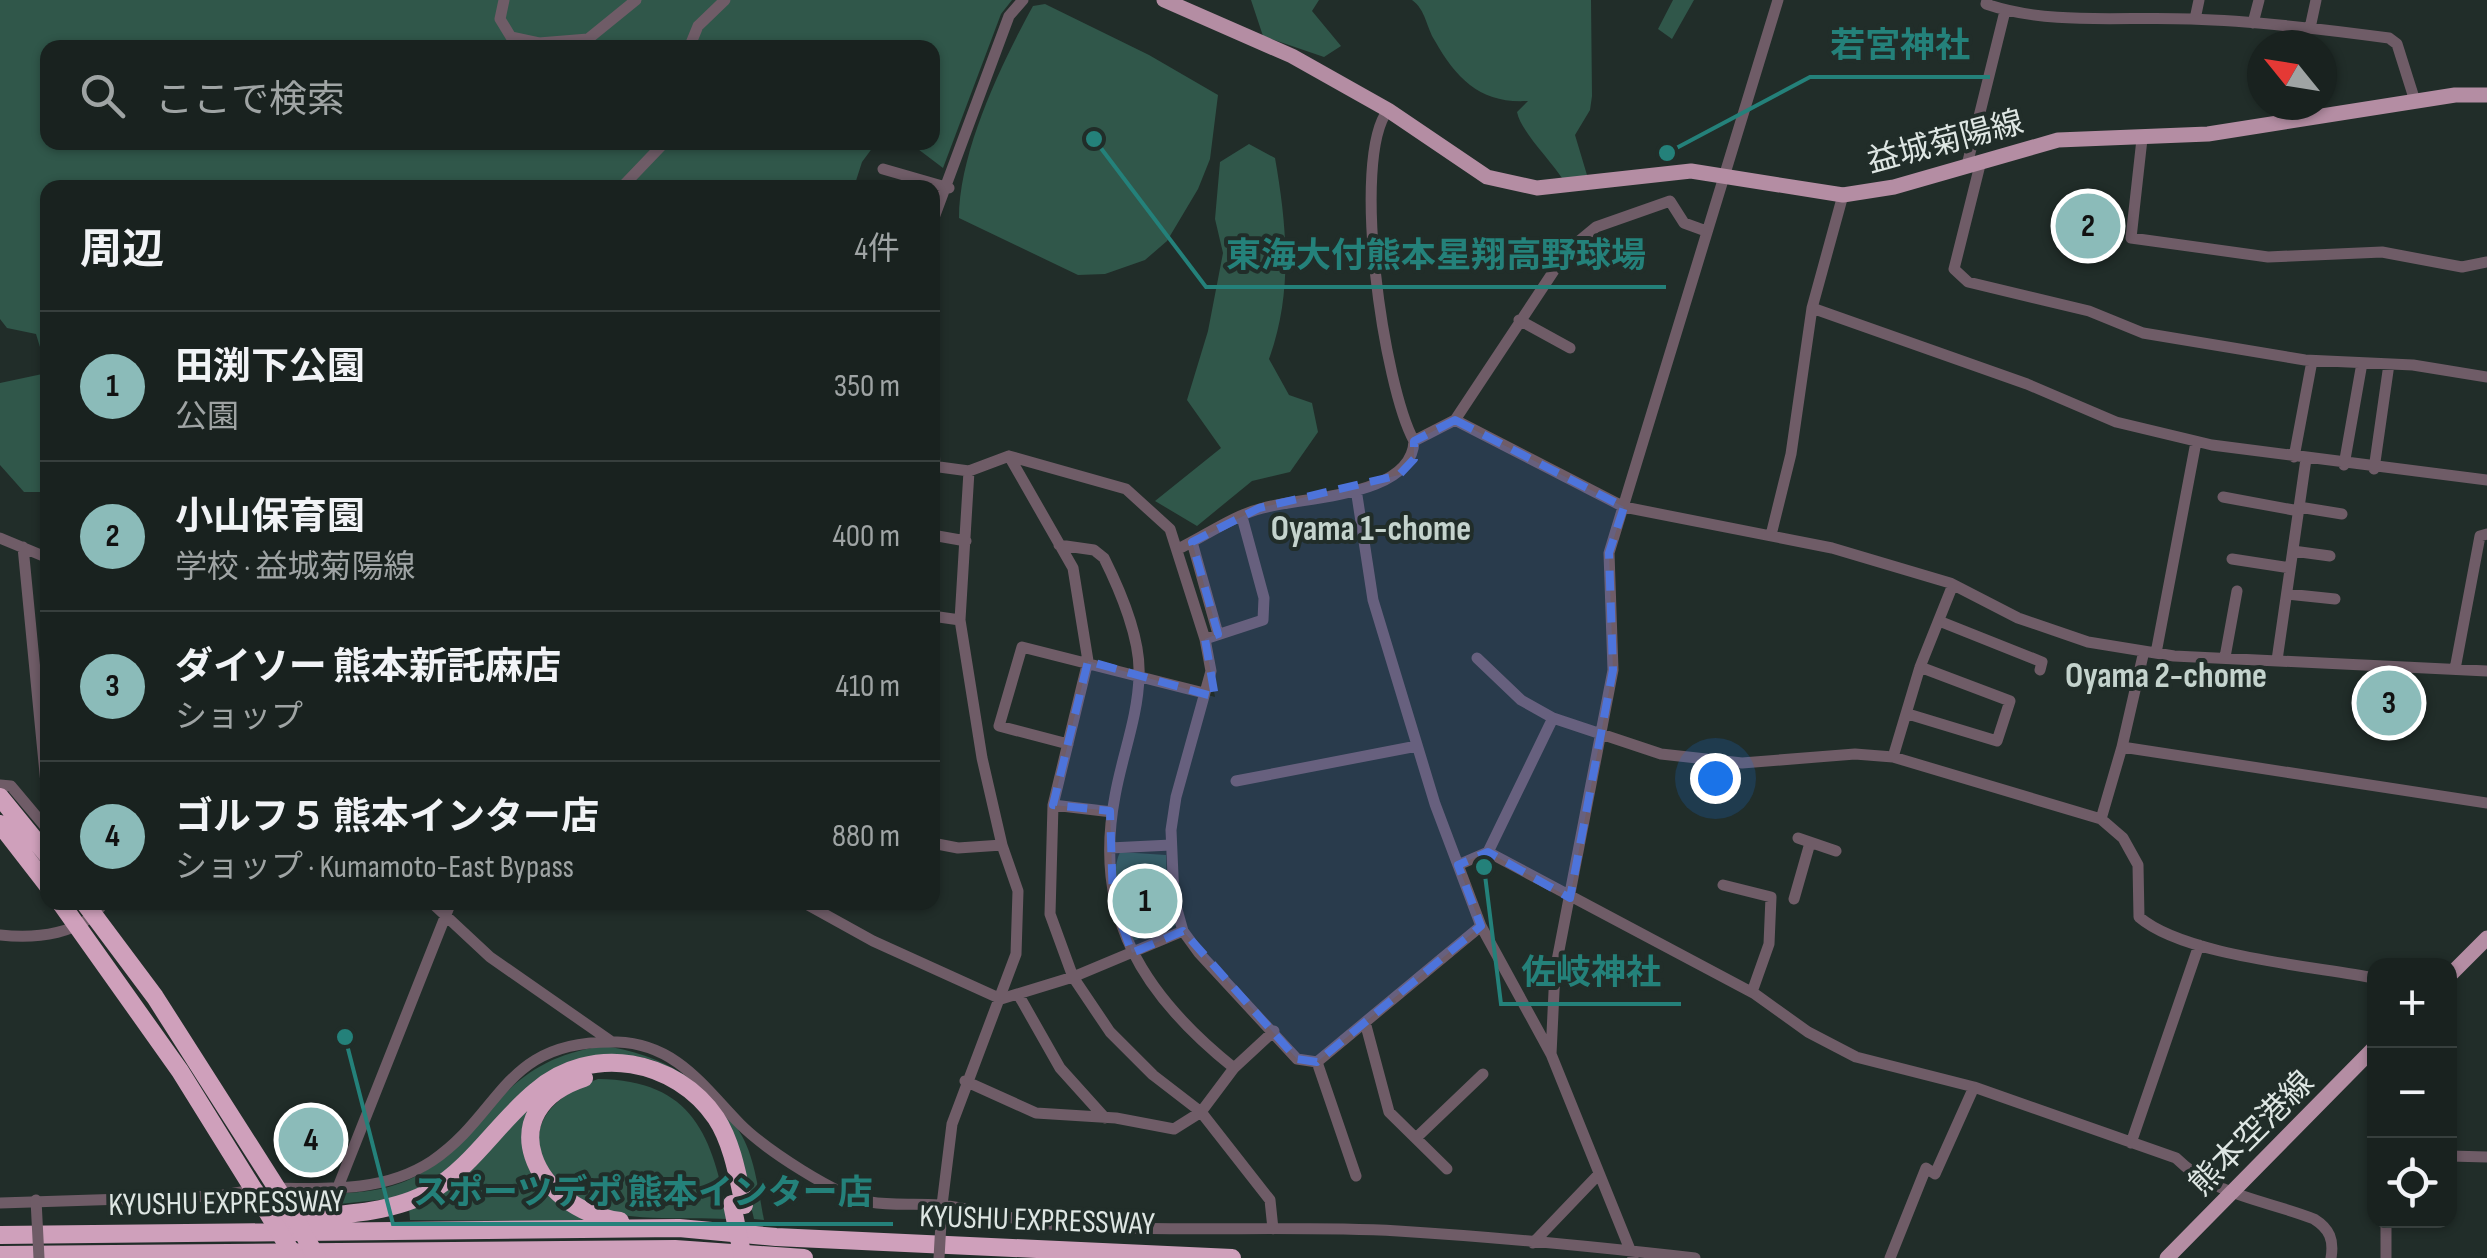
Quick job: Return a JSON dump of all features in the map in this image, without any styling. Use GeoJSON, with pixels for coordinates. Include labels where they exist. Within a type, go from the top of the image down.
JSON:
{"type":"FeatureCollection","features":[{"type":"Feature","properties":{"kind":"highway"},"geometry":{"type":"LineString","coordinates":[[0,797],[40,846]]}},
{"type":"Feature","properties":{"kind":"highway"},"geometry":{"type":"LineString","coordinates":[[0,824],[40,876]]}},
{"type":"Feature","properties":{"kind":"highway"},"geometry":{"type":"LineString","coordinates":[[66,910],[180,1071],[294,1258]]}},
{"type":"Feature","properties":{"kind":"highway"},"geometry":{"type":"LineString","coordinates":[[100,910],[281,1194],[317,1258]]}},
{"type":"Feature","properties":{"kind":"highway"},"geometry":{"type":"LineString","coordinates":[[1,1235],[286,1219],[392,1206],[428,1193],[456,1174],[537,1090],[558,1076],[599,1062],[652,1068],[698,1098],[723,1132],[738,1205],[743,1258]]}},
{"type":"Feature","properties":{"kind":"highway"},"geometry":{"type":"LineString","coordinates":[[679,1228],[604,1219],[579,1209],[546,1185],[535,1164],[531,1141],[537,1119],[556,1092],[571,1082],[610,1072],[642,1076],[684,1098],[720,1152],[754,1258]]}},
{"type":"Feature","properties":{"kind":"highway","name":"KYUSHU EXPRESSWAY"},"geometry":{"type":"LineString","coordinates":[[1,1235],[679,1228],[795,1238],[1232,1258]]}},
{"type":"Feature","properties":{"kind":"highway","name":"KYUSHU EXPRESSWAY"},"geometry":{"type":"LineString","coordinates":[[0,1254],[675,1249],[804,1258]]}},
{"type":"Feature","properties":{"kind":"highway"},"geometry":{"type":"LineString","coordinates":[[446,1250],[494,1258]]}},
{"type":"Feature","properties":{"kind":"main road","name":"益城菊陽線"},"geometry":{"type":"LineString","coordinates":[[1164,0],[1292,56],[1388,110],[1487,177],[1510,186],[1537,188],[1691,171],[1843,195],[1894,186],[2058,140],[2208,134],[2416,101],[2487,95]]}},
{"type":"Feature","properties":{"kind":"main road"},"geometry":{"type":"LineString","coordinates":[[2457,968],[2487,938]]}},
{"type":"Feature","properties":{"kind":"main road","name":"熊本空港線"},"geometry":{"type":"LineString","coordinates":[[2167,1258],[2367,1055]]}},
{"type":"Feature","properties":{"kind":"street"},"geometry":{"type":"LineString","coordinates":[[504,0],[500,20],[511,37],[532,40]]}},
{"type":"Feature","properties":{"kind":"street"},"geometry":{"type":"LineString","coordinates":[[582,40],[636,0]]}},
{"type":"Feature","properties":{"kind":"street"},"geometry":{"type":"LineString","coordinates":[[692,40],[698,26],[724,0]]}},
{"type":"Feature","properties":{"kind":"street"},"geometry":{"type":"LineString","coordinates":[[940,207],[1008,16],[1023,0]]}},
{"type":"Feature","properties":{"kind":"street"},"geometry":{"type":"LineString","coordinates":[[1551,1054],[1552,1000],[1604,734],[1612,670],[1609,553],[1778,0]]}},
{"type":"Feature","properties":{"kind":"street"},"geometry":{"type":"LineString","coordinates":[[1987,0],[1986,4],[2005,11],[2068,17],[2195,19],[2389,38],[2397,44],[2416,101]]}},
{"type":"Feature","properties":{"kind":"street"},"geometry":{"type":"LineString","coordinates":[[2195,19],[2199,0]]}},
{"type":"Feature","properties":{"kind":"street"},"geometry":{"type":"LineString","coordinates":[[2253,23],[2259,0]]}},
{"type":"Feature","properties":{"kind":"street"},"geometry":{"type":"LineString","coordinates":[[2310,28],[2316,0]]}},
{"type":"Feature","properties":{"kind":"street"},"geometry":{"type":"LineString","coordinates":[[2005,11],[1954,269],[1957,276],[1994,292],[2089,311],[2143,333],[2312,360],[2389,364],[2487,377]]}},
{"type":"Feature","properties":{"kind":"street"},"geometry":{"type":"LineString","coordinates":[[1178,549],[1259,508],[1356,490],[1399,475],[1414,459],[1414,441],[1400,415],[1386,355],[1372,211],[1376,130],[1388,110]]}},
{"type":"Feature","properties":{"kind":"street"},"geometry":{"type":"LineString","coordinates":[[2142,139],[2131,238],[2268,257],[2382,252],[2462,267],[2487,262]]}},
{"type":"Feature","properties":{"kind":"street"},"geometry":{"type":"LineString","coordinates":[[629,180],[657,150]]}},
{"type":"Feature","properties":{"kind":"street"},"geometry":{"type":"LineString","coordinates":[[884,169],[922,180]]}},
{"type":"Feature","properties":{"kind":"street"},"geometry":{"type":"LineString","coordinates":[[940,185],[949,188]]}},
{"type":"Feature","properties":{"kind":"street"},"geometry":{"type":"LineString","coordinates":[[1771,534],[1791,454],[1812,308],[1843,195]]}},
{"type":"Feature","properties":{"kind":"street"},"geometry":{"type":"LineString","coordinates":[[1414,441],[1455,420],[1567,251],[1596,227],[1670,201],[1684,222],[1706,231]]}},
{"type":"Feature","properties":{"kind":"street"},"geometry":{"type":"LineString","coordinates":[[1812,308],[2027,384],[2097,416],[2196,442],[2344,465],[2487,480]]}},
{"type":"Feature","properties":{"kind":"street"},"geometry":{"type":"LineString","coordinates":[[1519,320],[1570,348]]}},
{"type":"Feature","properties":{"kind":"street"},"geometry":{"type":"LineString","coordinates":[[2277,660],[2299,509],[2300,458],[2312,360]]}},
{"type":"Feature","properties":{"kind":"street"},"geometry":{"type":"LineString","coordinates":[[2344,465],[2362,363]]}},
{"type":"Feature","properties":{"kind":"street"},"geometry":{"type":"LineString","coordinates":[[2374,468],[2389,364]]}},
{"type":"Feature","properties":{"kind":"street"},"geometry":{"type":"LineString","coordinates":[[1455,420],[1624,506],[1832,548],[1952,587],[2018,618],[2088,642],[2225,658],[2487,671]]}},
{"type":"Feature","properties":{"kind":"street"},"geometry":{"type":"LineString","coordinates":[[2101,819],[2150,652],[2196,442]]}},
{"type":"Feature","properties":{"kind":"street"},"geometry":{"type":"LineString","coordinates":[[940,467],[969,471],[1009,456],[1126,489],[1170,529],[1212,636]]}},
{"type":"Feature","properties":{"kind":"street"},"geometry":{"type":"LineString","coordinates":[[1009,456],[1073,568],[1088,662],[1053,805],[1050,914],[1072,977],[1110,1032],[1153,1075],[1201,1112],[1270,1200],[1273,1230]]}},
{"type":"Feature","properties":{"kind":"street"},"geometry":{"type":"LineString","coordinates":[[939,1258],[952,1124],[1016,954],[1018,891],[1002,845],[982,758],[960,620],[969,471]]}},
{"type":"Feature","properties":{"kind":"street"},"geometry":{"type":"LineString","coordinates":[[1356,490],[1364,563],[1417,746],[1458,866],[1480,926],[1551,1054],[1632,1254]]}},
{"type":"Feature","properties":{"kind":"street"},"geometry":{"type":"LineString","coordinates":[[2224,497],[2342,514]]}},
{"type":"Feature","properties":{"kind":"street"},"geometry":{"type":"LineString","coordinates":[[1212,636],[1263,620],[1264,598],[1242,517]]}},
{"type":"Feature","properties":{"kind":"street"},"geometry":{"type":"LineString","coordinates":[[2455,670],[2480,536],[2487,534]]}},
{"type":"Feature","properties":{"kind":"street"},"geometry":{"type":"LineString","coordinates":[[940,536],[966,540]]}},
{"type":"Feature","properties":{"kind":"street"},"geometry":{"type":"LineString","coordinates":[[0,538],[40,554]]}},
{"type":"Feature","properties":{"kind":"street"},"geometry":{"type":"LineString","coordinates":[[1192,542],[1212,636],[1211,670],[1176,797],[1171,845],[1174,900],[1183,931],[1297,1059],[1317,1062],[1480,926]]}},
{"type":"Feature","properties":{"kind":"street"},"geometry":{"type":"LineString","coordinates":[[1060,544],[1094,550],[1104,558],[1114,578],[1140,674],[1112,812],[1113,901],[1132,952],[1166,1006],[1234,1068]]}},
{"type":"Feature","properties":{"kind":"street"},"geometry":{"type":"LineString","coordinates":[[23,546],[40,694]]}},
{"type":"Feature","properties":{"kind":"street"},"geometry":{"type":"LineString","coordinates":[[2293,551],[2330,556]]}},
{"type":"Feature","properties":{"kind":"street"},"geometry":{"type":"LineString","coordinates":[[2232,559],[2290,568]]}},
{"type":"Feature","properties":{"kind":"street"},"geometry":{"type":"LineString","coordinates":[[1893,757],[1920,667],[1952,587]]}},
{"type":"Feature","properties":{"kind":"street"},"geometry":{"type":"LineString","coordinates":[[2225,658],[2237,591]]}},
{"type":"Feature","properties":{"kind":"street"},"geometry":{"type":"LineString","coordinates":[[2287,594],[2335,599]]}},
{"type":"Feature","properties":{"kind":"street"},"geometry":{"type":"LineString","coordinates":[[940,617],[960,620]]}},
{"type":"Feature","properties":{"kind":"street"},"geometry":{"type":"LineString","coordinates":[[1939,620],[2043,661]]}},
{"type":"Feature","properties":{"kind":"street"},"geometry":{"type":"LineString","coordinates":[[1068,744],[999,726],[1022,646],[1204,693]]}},
{"type":"Feature","properties":{"kind":"street"},"geometry":{"type":"LineString","coordinates":[[1477,658],[1520,700],[1553,718],[1662,754],[1742,763],[1855,754],[1893,757],[2101,819],[2123,838],[2138,866],[2139,917],[2154,930],[2199,946],[2367,977]]}},
{"type":"Feature","properties":{"kind":"street"},"geometry":{"type":"LineString","coordinates":[[1908,714],[1997,742],[2010,700],[1920,667]]}},
{"type":"Feature","properties":{"kind":"street"},"geometry":{"type":"LineString","coordinates":[[1458,866],[1488,852],[1553,718]]}},
{"type":"Feature","properties":{"kind":"street"},"geometry":{"type":"LineString","coordinates":[[1236,781],[1417,746]]}},
{"type":"Feature","properties":{"kind":"street"},"geometry":{"type":"LineString","coordinates":[[2122,747],[2487,803]]}},
{"type":"Feature","properties":{"kind":"street"},"geometry":{"type":"LineString","coordinates":[[0,784],[12,786],[40,820]]}},
{"type":"Feature","properties":{"kind":"street"},"geometry":{"type":"LineString","coordinates":[[1053,805],[1112,812]]}},
{"type":"Feature","properties":{"kind":"street"},"geometry":{"type":"LineString","coordinates":[[1794,898],[1804,841],[1836,851]]}},
{"type":"Feature","properties":{"kind":"street"},"geometry":{"type":"LineString","coordinates":[[940,845],[958,848],[1002,845]]}},
{"type":"Feature","properties":{"kind":"street"},"geometry":{"type":"LineString","coordinates":[[1110,848],[1171,845]]}},
{"type":"Feature","properties":{"kind":"street"},"geometry":{"type":"LineString","coordinates":[[1488,852],[1752,992],[1808,1032],[1856,1058],[1974,1086],[2176,1158],[2195,1176],[2326,1226],[2334,1243],[2331,1258]]}},
{"type":"Feature","properties":{"kind":"street"},"geometry":{"type":"LineString","coordinates":[[1723,885],[1771,897],[1769,944],[1752,992]]}},
{"type":"Feature","properties":{"kind":"street"},"geometry":{"type":"LineString","coordinates":[[0,934],[25,938],[77,926],[93,910]]}},
{"type":"Feature","properties":{"kind":"street"},"geometry":{"type":"LineString","coordinates":[[438,910],[490,957],[612,1042]]}},
{"type":"Feature","properties":{"kind":"street"},"geometry":{"type":"LineString","coordinates":[[338,1187],[448,910]]}},
{"type":"Feature","properties":{"kind":"street"},"geometry":{"type":"LineString","coordinates":[[817,910],[873,942],[1001,999],[1072,977],[1183,931]]}},
{"type":"Feature","properties":{"kind":"street"},"geometry":{"type":"LineString","coordinates":[[2131,1143],[2199,946]]}},
{"type":"Feature","properties":{"kind":"street"},"geometry":{"type":"LineString","coordinates":[[1018,994],[1060,1068],[1105,1118]]}},
{"type":"Feature","properties":{"kind":"street"},"geometry":{"type":"LineString","coordinates":[[1365,1022],[1389,1112],[1447,1169]]}},
{"type":"Feature","properties":{"kind":"street"},"geometry":{"type":"LineString","coordinates":[[965,1081],[1036,1114],[1174,1128],[1201,1112],[1234,1068],[1274,1030]]}},
{"type":"Feature","properties":{"kind":"street"},"geometry":{"type":"LineString","coordinates":[[0,1203],[258,1196],[376,1184],[433,1160],[461,1135],[506,1080],[560,1049],[612,1042],[671,1056],[697,1074],[761,1142],[844,1193],[869,1202],[942,1205],[1052,1224],[1397,1231],[1695,1258]]}},
{"type":"Feature","properties":{"kind":"street"},"geometry":{"type":"LineString","coordinates":[[1317,1062],[1356,1176]]}},
{"type":"Feature","properties":{"kind":"street"},"geometry":{"type":"LineString","coordinates":[[1416,1138],[1483,1074]]}},
{"type":"Feature","properties":{"kind":"street"},"geometry":{"type":"LineString","coordinates":[[1890,1258],[1926,1168],[1935,1174],[1974,1086]]}},
{"type":"Feature","properties":{"kind":"street"},"geometry":{"type":"LineString","coordinates":[[2457,1156],[2487,1157]]}},
{"type":"Feature","properties":{"kind":"street"},"geometry":{"type":"LineString","coordinates":[[1533,1243],[1600,1174]]}},
{"type":"Feature","properties":{"kind":"street"},"geometry":{"type":"LineString","coordinates":[[36,1200],[39,1258]]}},
{"type":"Feature","properties":{"kind":"street"},"geometry":{"type":"LineString","coordinates":[[2386,1228],[2386,1258]]}},
{"type":"Feature","properties":{"kind":"highlighted area"},"geometry":{"type":"Polygon","coordinates":[[[1455,420],[1624,507],[1609,553],[1613,670],[1570,898],[1488,852],[1458,865],[1481,926],[1317,1062],[1297,1059],[1183,931],[1132,953],[1113,901],[1110,811],[1053,805],[1088,661],[1215,697],[1205,639],[1218,634],[1192,542],[1259,508],[1399,475],[1414,459],[1414,441],[1455,420]]]}},
{"type":"Feature","properties":{"kind":"green space"},"geometry":{"type":"Polygon","coordinates":[[[0,0],[1012,0],[1001,14],[943,168],[919,150],[940,150],[940,40],[40,40],[40,150],[871,150],[856,180],[40,180],[40,347],[36,334],[7,328],[0,319],[0,0]]]}},
{"type":"Feature","properties":{"kind":"green space"},"geometry":{"type":"Polygon","coordinates":[[[1251,0],[1319,0],[1312,11],[1341,46],[1324,57],[1263,36],[1251,0]]]}},
{"type":"Feature","properties":{"kind":"green space"},"geometry":{"type":"Polygon","coordinates":[[[1412,0],[1591,0],[1592,96],[1590,110],[1575,135],[1587,175],[1564,181],[1520,120],[1517,112],[1528,101],[1497,98],[1472,87],[1443,55],[1412,0]]]}},
{"type":"Feature","properties":{"kind":"green space"},"geometry":{"type":"Polygon","coordinates":[[[1673,0],[1694,0],[1672,39],[1658,29],[1673,0]]]}},
{"type":"Feature","properties":{"kind":"green space"},"geometry":{"type":"Polygon","coordinates":[[[1045,4],[1149,55],[1218,95],[1210,159],[1198,189],[1167,241],[1145,260],[1105,274],[1078,275],[959,218],[966,165],[984,109],[1033,6],[1045,4]]]}},
{"type":"Feature","properties":{"kind":"green space"},"geometry":{"type":"Polygon","coordinates":[[[1249,144],[1275,158],[1282,209],[1285,284],[1269,359],[1289,395],[1312,403],[1318,432],[1290,472],[1252,481],[1197,526],[1155,501],[1221,448],[1187,400],[1208,331],[1223,253],[1215,219],[1220,162],[1249,144]]]}},
{"type":"Feature","properties":{"kind":"green space"},"geometry":{"type":"Polygon","coordinates":[[[40,374],[40,492],[24,492],[0,465],[0,383],[40,374]]]}},
{"type":"Feature","properties":{"kind":"green space"},"geometry":{"type":"Polygon","coordinates":[[[1120,852],[1166,855],[1167,891],[1176,925],[1133,941],[1116,885],[1120,852]]]}},
{"type":"Feature","properties":{"kind":"green space"},"geometry":{"type":"Polygon","coordinates":[[[603,1046],[665,1064],[716,1101],[746,1145],[764,1220],[754,1219],[735,1157],[688,1085],[663,1064],[631,1056],[587,1057],[449,1173],[397,1198],[301,1208],[293,1194],[365,1191],[406,1181],[457,1146],[513,1086],[536,1069],[565,1055],[603,1046]]]}},
{"type":"Feature","properties":{"kind":"green space"},"geometry":{"type":"Polygon","coordinates":[[[598,1079],[630,1082],[656,1090],[677,1102],[693,1118],[715,1162],[728,1219],[613,1214],[581,1203],[559,1181],[546,1164],[539,1133],[553,1107],[565,1096],[598,1079]]]}},
{"type":"Feature","properties":{"kind":"green space"},"geometry":{"type":"Polygon","coordinates":[[[537,1095],[529,1167],[553,1200],[593,1222],[410,1220],[409,1208],[537,1095]]]}},
{"type":"Feature","properties":{"kind":"place","name":"東海大付熊本星翔高野球場"},"geometry":{"type":"Point","coordinates":[1094,139]}},
{"type":"Feature","properties":{"kind":"place","name":"若宮神社"},"geometry":{"type":"Point","coordinates":[1667,153]}},
{"type":"Feature","properties":{"kind":"place","name":"小山保育園"},"geometry":{"type":"Point","coordinates":[2088,226]}},
{"type":"Feature","properties":{"kind":"place","name":"ダイソー 熊本新託麻店"},"geometry":{"type":"Point","coordinates":[2389,703]}},
{"type":"Feature","properties":{"kind":"place","name":"佐岐神社"},"geometry":{"type":"Point","coordinates":[1484,867]}},
{"type":"Feature","properties":{"kind":"place","name":"田渕下公園"},"geometry":{"type":"Point","coordinates":[1145,901]}},
{"type":"Feature","properties":{"kind":"place","name":"スポーツデポ 熊本インター店"},"geometry":{"type":"Point","coordinates":[345,1037]}},
{"type":"Feature","properties":{"kind":"place","name":"ゴルフ５ 熊本インター店"},"geometry":{"type":"Point","coordinates":[311,1140]}},
{"type":"Feature","properties":{"kind":"district","name":"Oyama 1-chome"},"geometry":{"type":"Point","coordinates":[1371,528]}},
{"type":"Feature","properties":{"kind":"district","name":"Oyama 2-chome"},"geometry":{"type":"Point","coordinates":[2166,675]}}]}
